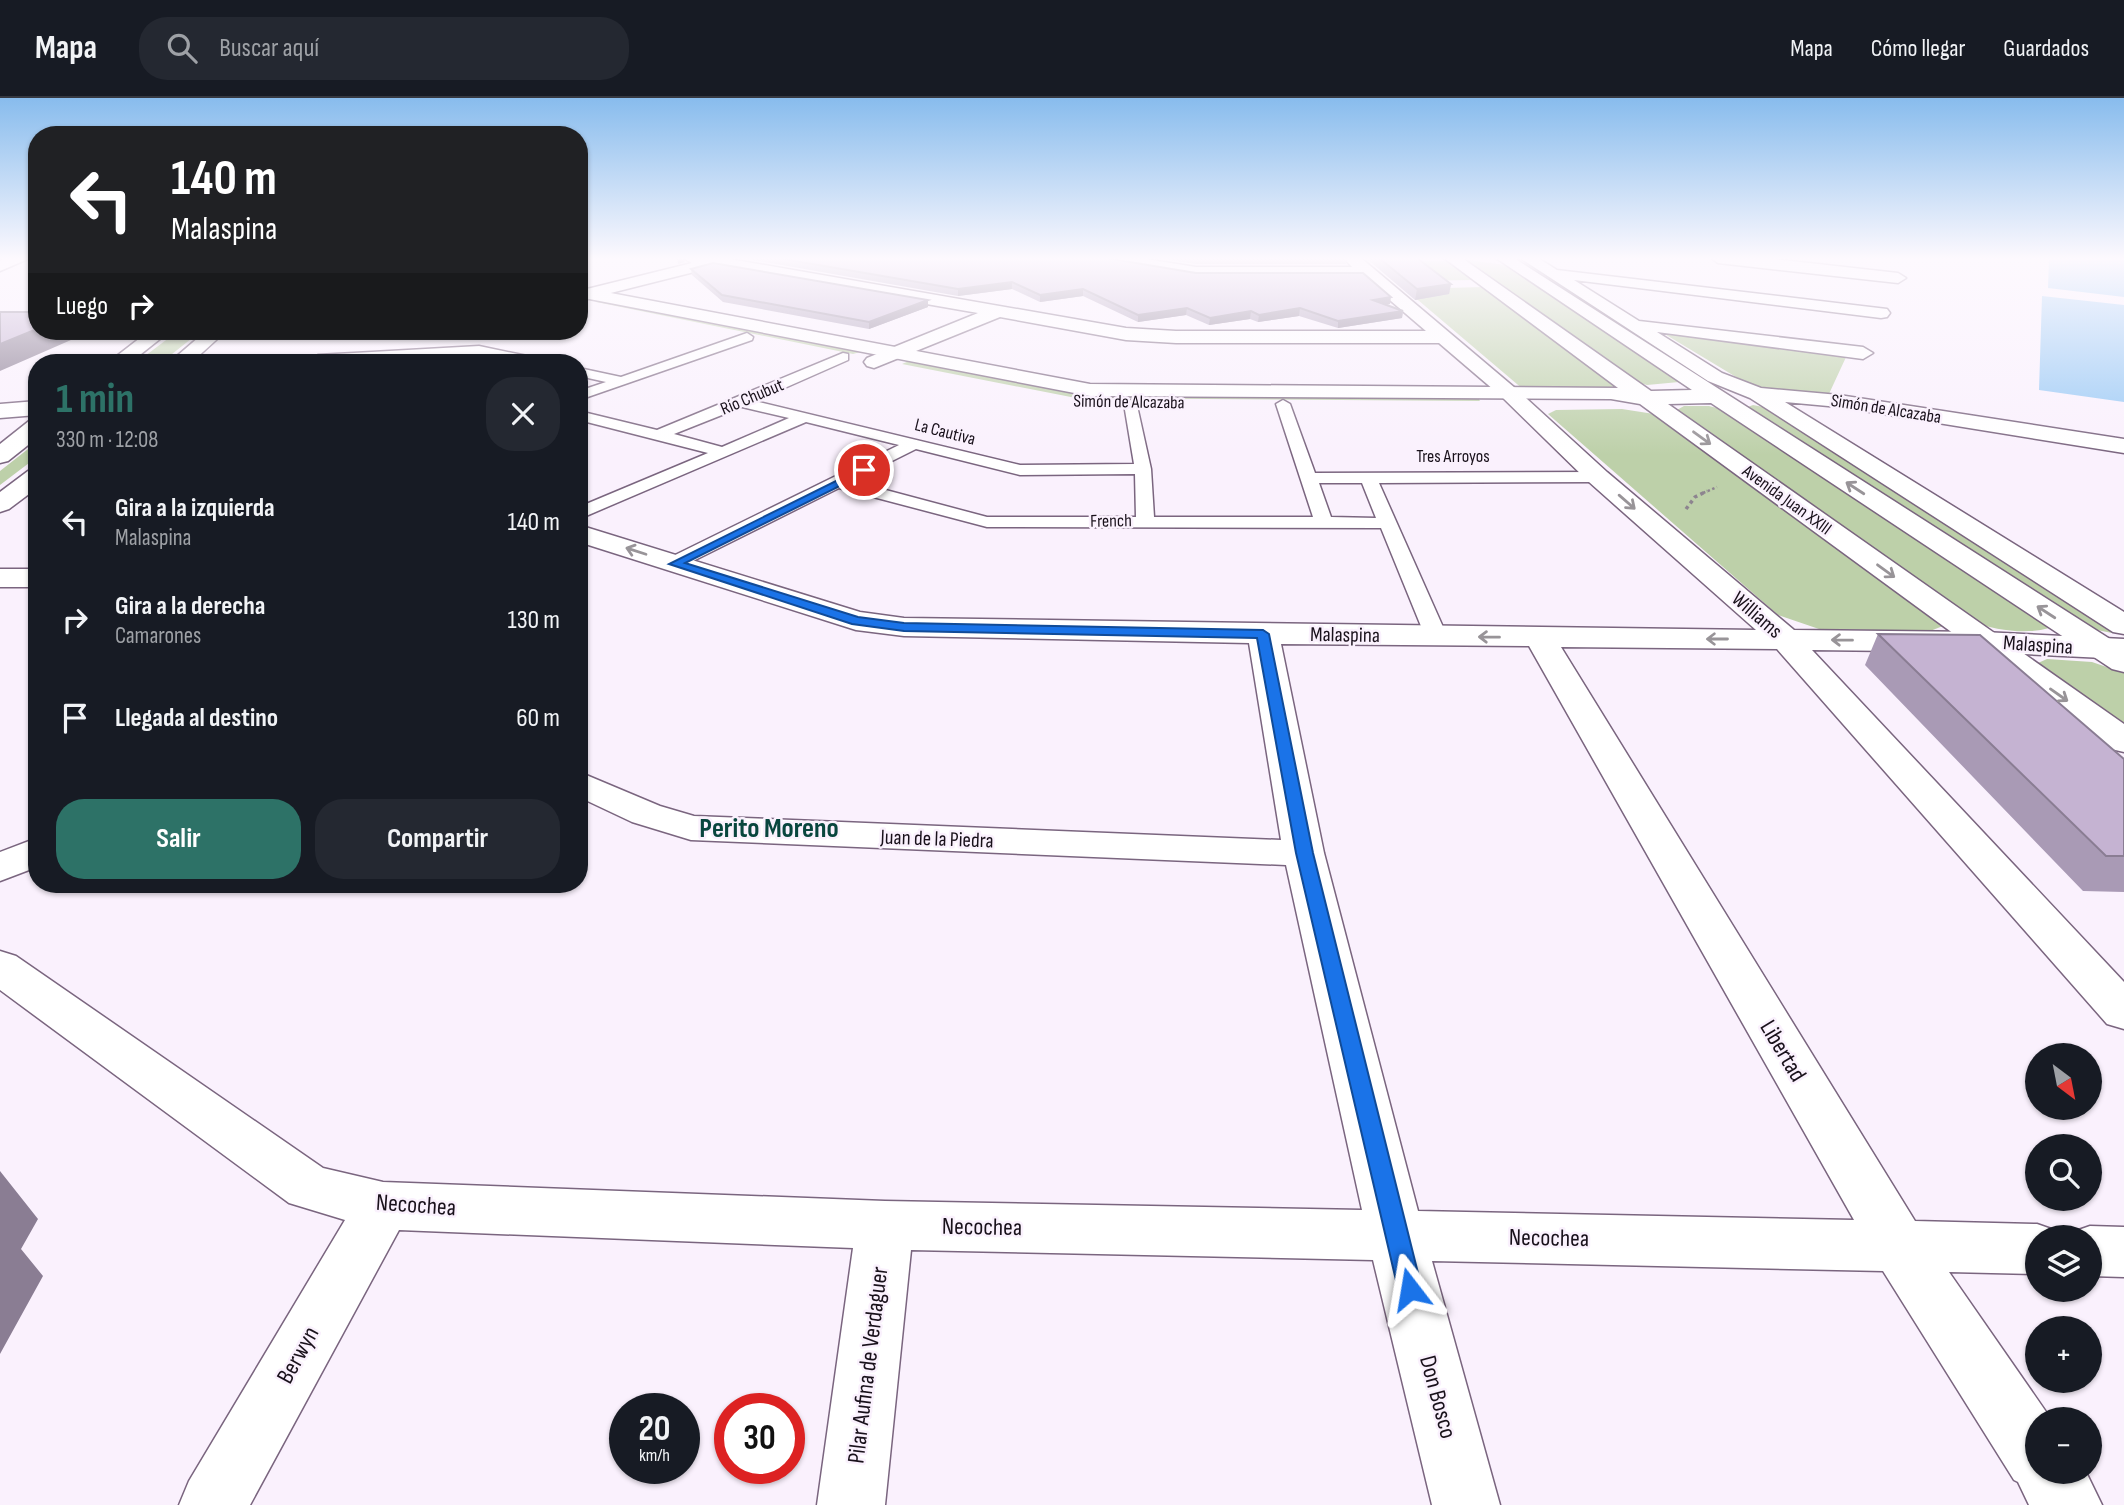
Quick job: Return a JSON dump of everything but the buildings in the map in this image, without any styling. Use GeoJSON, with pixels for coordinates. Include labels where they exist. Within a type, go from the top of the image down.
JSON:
{"type":"FeatureCollection","features":[{"type":"Feature","properties":{"kind":"street","name":"Simón de Alcazaba"},"geometry":{"type":"LineString","coordinates":[[693,324],[843,357],[1066,401],[1131,404],[1283,404],[1515,399]]}},
{"type":"Feature","properties":{"kind":"street","name":"Simón de Alcazaba"},"geometry":{"type":"LineString","coordinates":[[734,324],[1090,390],[1515,399],[1625,406],[1646,398],[1785,394],[2048,434],[2119,457]]}},
{"type":"Feature","properties":{"kind":"street"},"geometry":{"type":"LineString","coordinates":[[874,362],[969,324]]}},
{"type":"Feature","properties":{"kind":"street"},"geometry":{"type":"LineString","coordinates":[[1061,324],[1126,334],[1176,337],[1442,337]]}},
{"type":"Feature","properties":{"kind":"street","name":"Williams"},"geometry":{"type":"LineString","coordinates":[[1426,324],[1785,639],[2124,1012]]}},
{"type":"Feature","properties":{"kind":"street","name":"Avenida Juan XXIII"},"geometry":{"type":"LineString","coordinates":[[1542,324],[2124,741]]}},
{"type":"Feature","properties":{"kind":"street"},"geometry":{"type":"LineString","coordinates":[[1603,324],[2117,653]]}},
{"type":"Feature","properties":{"kind":"street"},"geometry":{"type":"LineString","coordinates":[[1631,324],[1716,377],[1757,394],[2124,625]]}},
{"type":"Feature","properties":{"kind":"street"},"geometry":{"type":"LineString","coordinates":[[1635,324],[1863,353]]}},
{"type":"Feature","properties":{"kind":"street"},"geometry":{"type":"LineString","coordinates":[[1839,401],[1877,324]]}},
{"type":"Feature","properties":{"kind":"street"},"geometry":{"type":"LineString","coordinates":[[131,354],[149,340]]}},
{"type":"Feature","properties":{"kind":"street"},"geometry":{"type":"LineString","coordinates":[[190,354],[206,340]]}},
{"type":"Feature","properties":{"kind":"street"},"geometry":{"type":"LineString","coordinates":[[0,411],[28,409]]}},
{"type":"Feature","properties":{"kind":"street"},"geometry":{"type":"LineString","coordinates":[[0,456],[28,433]]}},
{"type":"Feature","properties":{"kind":"street"},"geometry":{"type":"LineString","coordinates":[[5,496],[28,482]]}},
{"type":"Feature","properties":{"kind":"street","name":"Malaspina"},"geometry":{"type":"LineString","coordinates":[[588,536],[856,621],[904,627],[1983,642],[2117,653]]}},
{"type":"Feature","properties":{"kind":"street"},"geometry":{"type":"LineString","coordinates":[[0,578],[28,578]]}},
{"type":"Feature","properties":{"kind":"street","name":"Don Bosco"},"geometry":{"type":"LineString","coordinates":[[1263,634],[1304,853],[1396,1235],[1466,1505]]}},
{"type":"Feature","properties":{"kind":"street","name":"Libertad"},"geometry":{"type":"LineString","coordinates":[[1539,637],[1898,1245],[2025,1439]]}},
{"type":"Feature","properties":{"kind":"street","name":"Juan de la Piedra"},"geometry":{"type":"LineString","coordinates":[[588,787],[646,814],[691,828],[1304,853]]}},
{"type":"Feature","properties":{"kind":"street"},"geometry":{"type":"LineString","coordinates":[[0,868],[28,855]]}},
{"type":"Feature","properties":{"kind":"street","name":"Necochea"},"geometry":{"type":"LineString","coordinates":[[0,967],[308,1187],[383,1206],[885,1225],[2025,1249]]}},
{"type":"Feature","properties":{"kind":"street","name":"Berwyn"},"geometry":{"type":"LineString","coordinates":[[214,1505],[383,1206]]}},
{"type":"Feature","properties":{"kind":"street","name":"Pilar Aufina de Verdaguer"},"geometry":{"type":"LineString","coordinates":[[851,1505],[885,1225]]}},
{"type":"Feature","properties":{"kind":"street"},"geometry":{"type":"LineString","coordinates":[[2102,1251],[2124,1252]]}},
{"type":"Feature","properties":{"kind":"street"},"geometry":{"type":"LineString","coordinates":[[2054,1484],[2068,1505]]}},
{"type":"Feature","properties":{"kind":"lane"},"geometry":{"type":"LineString","coordinates":[[588,393],[747,337]]}},
{"type":"Feature","properties":{"kind":"lane"},"geometry":{"type":"LineString","coordinates":[[402,354],[478,350],[498,354]]}},
{"type":"Feature","properties":{"kind":"lane","name":"Río Chubut"},"geometry":{"type":"LineString","coordinates":[[659,435],[843,357]]}},
{"type":"Feature","properties":{"kind":"lane"},"geometry":{"type":"LineString","coordinates":[[588,374],[622,381]]}},
{"type":"Feature","properties":{"kind":"lane","name":"La Cautiva"},"geometry":{"type":"LineString","coordinates":[[741,402],[1020,470],[1143,470]]}},
{"type":"Feature","properties":{"kind":"lane"},"geometry":{"type":"LineString","coordinates":[[1131,404],[1143,470],[1145,521]]}},
{"type":"Feature","properties":{"kind":"lane"},"geometry":{"type":"LineString","coordinates":[[1283,404],[1324,522]]}},
{"type":"Feature","properties":{"kind":"lane"},"geometry":{"type":"LineString","coordinates":[[588,417],[724,452]]}},
{"type":"Feature","properties":{"kind":"lane"},"geometry":{"type":"LineString","coordinates":[[588,510],[803,418]]}},
{"type":"Feature","properties":{"kind":"lane"},"geometry":{"type":"LineString","coordinates":[[674,564],[914,444]]}},
{"type":"Feature","properties":{"kind":"lane","name":"Tres Arroyos"},"geometry":{"type":"LineString","coordinates":[[1308,478],[1598,477]]}},
{"type":"Feature","properties":{"kind":"lane"},"geometry":{"type":"LineString","coordinates":[[1368,478],[1436,636]]}},
{"type":"Feature","properties":{"kind":"lane","name":"French"},"geometry":{"type":"LineString","coordinates":[[840,482],[987,522],[1388,523]]}},
{"type":"Feature","properties":{"kind":"path"},"geometry":{"type":"LineString","coordinates":[[1657,528],[1686,510],[1689,500],[1695,495],[1750,473]]}},
{"type":"Feature","properties":{"kind":"green space"},"geometry":{"type":"Polygon","coordinates":[[[703,324],[720,324],[860,352],[853,354],[703,324]]]}},
{"type":"Feature","properties":{"kind":"green space"},"geometry":{"type":"Polygon","coordinates":[[[1446,324],[1534,324],[1623,388],[1524,390],[1446,324]]]}},
{"type":"Feature","properties":{"kind":"green space"},"geometry":{"type":"Polygon","coordinates":[[[1552,324],[1595,324],[1680,380],[1647,385],[1633,381],[1552,324]]]}},
{"type":"Feature","properties":{"kind":"green space"},"geometry":{"type":"Polygon","coordinates":[[[1658,330],[1847,355],[1828,396],[1751,386],[1658,330]]]}},
{"type":"Feature","properties":{"kind":"green space"},"geometry":{"type":"Polygon","coordinates":[[[166,340],[190,340],[172,354],[148,354],[166,340]]]}},
{"type":"Feature","properties":{"kind":"green space"},"geometry":{"type":"Polygon","coordinates":[[[909,361],[1075,394],[1477,396],[1480,401],[1076,398],[902,364],[909,361]]]}},
{"type":"Feature","properties":{"kind":"green space"},"geometry":{"type":"Polygon","coordinates":[[[1753,405],[1768,408],[2118,631],[2112,633],[2087,628],[1745,408],[1753,405]]]}},
{"type":"Feature","properties":{"kind":"green space"},"geometry":{"type":"Polygon","coordinates":[[[1684,406],[1709,406],[1725,410],[2045,622],[2049,628],[2011,631],[1973,622],[1675,411],[1684,406]]]}},
{"type":"Feature","properties":{"kind":"green space"},"geometry":{"type":"Polygon","coordinates":[[[1622,409],[1654,414],[1943,626],[1930,631],[1819,629],[1778,615],[1548,414],[1556,410],[1622,409]]]}},
{"type":"Feature","properties":{"kind":"green space"},"geometry":{"type":"Polygon","coordinates":[[[28,449],[28,464],[0,485],[0,471],[28,449]]]}},
{"type":"Feature","properties":{"kind":"green space"},"geometry":{"type":"Polygon","coordinates":[[[2047,659],[2092,662],[2124,673],[2124,728],[2041,670],[2038,663],[2047,659]]]}},
{"type":"Feature","properties":{"kind":"water"},"geometry":{"type":"Polygon","coordinates":[[[2041,324],[2124,324],[2124,402],[2039,390],[2041,324]]]}},
{"type":"Feature","properties":{"kind":"district","name":"Perito Moreno"},"geometry":{"type":"Point","coordinates":[769,828]}},
{"type":"Feature","properties":{"kind":"route"},"geometry":{"type":"LineString","coordinates":[[864,470],[674,564],[856,621],[904,627],[1263,634],[1304,853],[1410,1289]]}}]}
